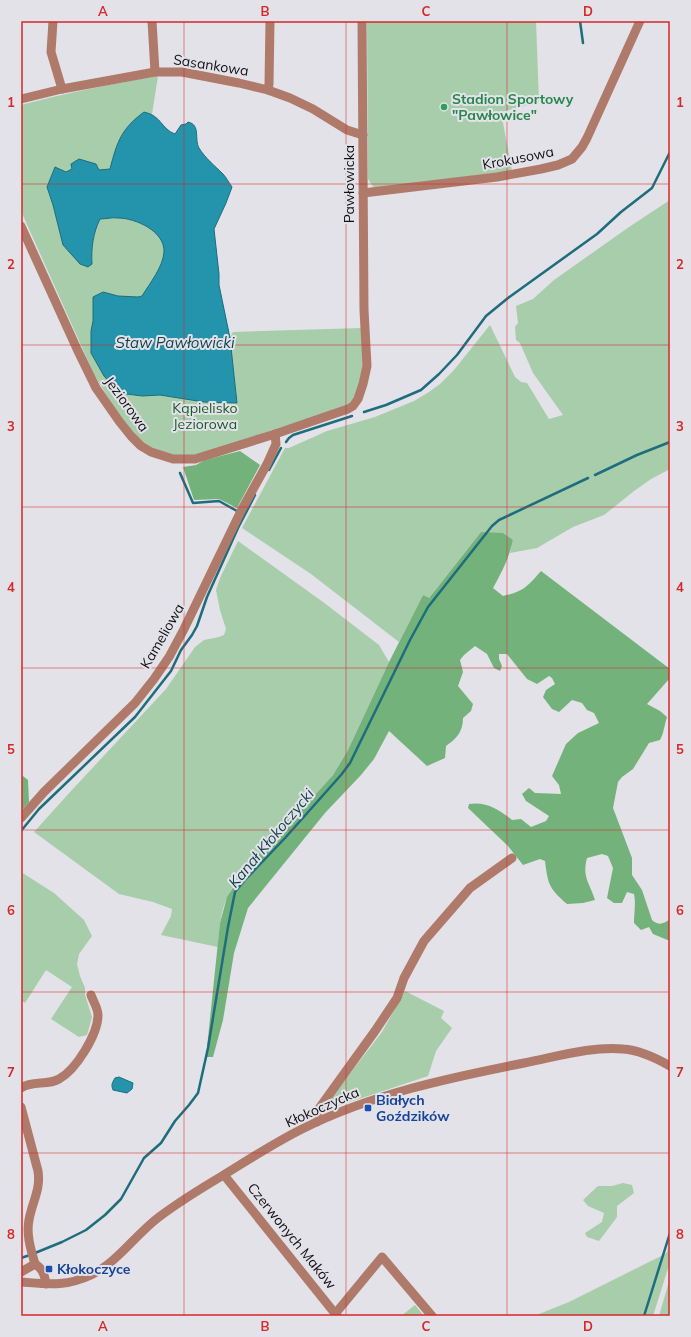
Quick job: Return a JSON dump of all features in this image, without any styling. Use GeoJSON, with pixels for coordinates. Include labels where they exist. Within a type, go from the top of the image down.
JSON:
{"type":"FeatureCollection","features":[{"type":"Feature","properties":{"kind":"street"},"geometry":{"type":"LineString","coordinates":[[53,21],[51,52],[62,89]]}},
{"type":"Feature","properties":{"kind":"street"},"geometry":{"type":"LineString","coordinates":[[152,21],[155,72]]}},
{"type":"Feature","properties":{"kind":"street"},"geometry":{"type":"LineString","coordinates":[[268,90],[270,21]]}},
{"type":"Feature","properties":{"kind":"street","name":"Pawłowicka"},"geometry":{"type":"LineString","coordinates":[[362,21],[364,310],[367,347]]}},
{"type":"Feature","properties":{"kind":"street","name":"Krokusowa"},"geometry":{"type":"LineString","coordinates":[[363,193],[521,174],[558,165],[572,159],[587,138],[640,21]]}},
{"type":"Feature","properties":{"kind":"street","name":"Sasankowa"},"geometry":{"type":"LineString","coordinates":[[21,99],[62,89],[155,72],[182,72],[211,76],[268,90],[313,109],[347,130],[363,135]]}},
{"type":"Feature","properties":{"kind":"street","name":"Jeziorowa"},"geometry":{"type":"LineString","coordinates":[[21,226],[77,350],[96,388],[119,421],[140,446],[150,452],[173,459],[196,459],[276,434],[335,414],[353,406],[358,399],[363,384],[367,366],[367,347]]}},
{"type":"Feature","properties":{"kind":"street","name":"Kameliowa"},"geometry":{"type":"LineString","coordinates":[[21,818],[44,792],[135,703],[154,680],[169,657],[184,629],[241,511],[267,464],[276,444],[276,434]]}},
{"type":"Feature","properties":{"kind":"street"},"geometry":{"type":"LineString","coordinates":[[317,1122],[316,1118],[318,1110],[397,998],[404,978],[424,941],[470,888],[512,858]]}},
{"type":"Feature","properties":{"kind":"street"},"geometry":{"type":"LineString","coordinates":[[21,1088],[33,1083],[51,1082],[59,1079],[65,1075],[82,1055],[92,1039],[97,1026],[98,1014],[90,995]]}},
{"type":"Feature","properties":{"kind":"street","name":"Kłokoczycka"},"geometry":{"type":"LineString","coordinates":[[21,1282],[62,1284],[92,1275],[114,1260],[144,1228],[224,1175],[300,1130],[370,1101],[431,1083],[583,1051],[624,1049],[654,1057],[670,1066]]}},
{"type":"Feature","properties":{"kind":"street"},"geometry":{"type":"LineString","coordinates":[[21,1107],[40,1180],[29,1221],[30,1243],[33,1257],[43,1272],[46,1284]]}},
{"type":"Feature","properties":{"kind":"street","name":"Czerwonych Maków"},"geometry":{"type":"LineString","coordinates":[[224,1175],[336,1315]]}},
{"type":"Feature","properties":{"kind":"street"},"geometry":{"type":"LineString","coordinates":[[21,1272],[33,1257]]}},
{"type":"Feature","properties":{"kind":"street"},"geometry":{"type":"LineString","coordinates":[[336,1315],[382,1258],[432,1316]]}},
{"type":"Feature","properties":{"kind":"green space","name":"Stadion Sportowy \"Pawłowice\""},"geometry":{"type":"Polygon","coordinates":[[[367,21],[536,21],[539,102],[501,112],[512,171],[374,188],[368,179],[367,21]]]}},
{"type":"Feature","properties":{"kind":"green space","name":"Kąpielisko Jeziorowa"},"geometry":{"type":"Polygon","coordinates":[[[158,76],[152,114],[168,130],[175,134],[181,125],[188,122],[192,124],[196,129],[198,144],[201,152],[223,174],[232,187],[214,229],[219,285],[230,337],[233,332],[362,328],[363,370],[361,381],[353,399],[346,406],[196,455],[169,455],[154,450],[137,436],[120,415],[104,392],[93,372],[21,211],[21,105],[89,89],[158,76]]]}},
{"type":"Feature","properties":{"kind":"green space"},"geometry":{"type":"Polygon","coordinates":[[[670,200],[670,469],[651,479],[604,515],[573,527],[537,548],[510,553],[513,540],[481,532],[428,599],[423,595],[399,642],[311,574],[242,528],[285,448],[289,448],[327,431],[375,417],[414,401],[429,392],[440,384],[454,370],[490,325],[515,377],[521,382],[527,383],[549,419],[563,415],[533,373],[520,343],[516,340],[515,327],[518,323],[516,306],[533,299],[554,280],[670,200]]]}},
{"type":"Feature","properties":{"kind":"green space"},"geometry":{"type":"Polygon","coordinates":[[[240,451],[260,465],[237,508],[219,499],[194,500],[183,467],[196,465],[205,460],[240,451]]]}},
{"type":"Feature","properties":{"kind":"green space"},"geometry":{"type":"Polygon","coordinates":[[[481,532],[503,533],[513,540],[505,565],[493,588],[503,596],[516,593],[525,588],[541,571],[670,669],[670,678],[647,704],[660,711],[667,717],[660,740],[649,743],[633,769],[618,782],[613,808],[632,858],[632,875],[642,890],[652,920],[661,924],[670,919],[670,941],[653,934],[649,927],[641,930],[634,923],[634,894],[627,892],[622,903],[614,903],[607,898],[613,868],[608,856],[602,854],[587,858],[585,870],[595,900],[583,903],[567,904],[550,886],[545,861],[540,859],[523,865],[508,846],[468,808],[469,804],[475,803],[487,805],[503,813],[512,820],[521,819],[531,827],[546,821],[549,816],[526,801],[522,794],[529,788],[535,793],[561,794],[559,785],[552,776],[566,744],[578,733],[599,723],[594,713],[587,710],[582,703],[572,700],[559,712],[552,709],[543,697],[546,690],[555,684],[549,676],[537,684],[527,679],[507,654],[499,654],[499,659],[502,666],[500,671],[494,668],[487,654],[475,646],[460,660],[463,672],[458,686],[473,704],[471,711],[463,718],[462,727],[458,735],[446,746],[445,758],[427,766],[389,731],[374,759],[325,813],[248,908],[234,953],[223,1020],[213,1057],[206,1057],[220,923],[227,897],[270,834],[287,815],[297,808],[305,806],[333,775],[348,750],[389,662],[423,595],[429,598],[481,532]]]}},
{"type":"Feature","properties":{"kind":"green space"},"geometry":{"type":"Polygon","coordinates":[[[238,541],[323,602],[379,645],[389,662],[348,750],[333,775],[305,806],[297,808],[234,884],[223,908],[220,921],[218,947],[161,935],[171,916],[172,909],[153,902],[119,894],[34,832],[166,689],[195,647],[204,640],[224,635],[226,629],[216,590],[220,578],[238,541]]]}},
{"type":"Feature","properties":{"kind":"green space"},"geometry":{"type":"Polygon","coordinates":[[[23,776],[28,780],[29,802],[21,811],[21,777],[23,776]]]}},
{"type":"Feature","properties":{"kind":"green space"},"geometry":{"type":"Polygon","coordinates":[[[21,872],[54,893],[84,920],[92,936],[79,954],[77,964],[92,1017],[87,1035],[79,1037],[51,1019],[72,987],[46,970],[25,1003],[21,1000],[21,872]]]}},
{"type":"Feature","properties":{"kind":"green space"},"geometry":{"type":"Polygon","coordinates":[[[405,991],[444,1011],[441,1018],[452,1028],[436,1051],[428,1076],[323,1111],[322,1110],[382,1032],[405,991]]]}},
{"type":"Feature","properties":{"kind":"green space"},"geometry":{"type":"Polygon","coordinates":[[[623,1183],[632,1185],[634,1193],[617,1206],[617,1217],[599,1241],[587,1237],[585,1233],[602,1222],[604,1213],[588,1206],[583,1200],[598,1186],[612,1186],[623,1183]]]}},
{"type":"Feature","properties":{"kind":"green space"},"geometry":{"type":"Polygon","coordinates":[[[670,1242],[670,1262],[653,1316],[534,1316],[569,1302],[665,1254],[670,1242]]]}},
{"type":"Feature","properties":{"kind":"green space"},"geometry":{"type":"Polygon","coordinates":[[[670,1278],[670,1316],[659,1316],[670,1278]]]}},
{"type":"Feature","properties":{"kind":"green space"},"geometry":{"type":"Polygon","coordinates":[[[415,1305],[424,1316],[401,1316],[415,1305]]]}},
{"type":"Feature","properties":{"kind":"water","name":"Staw Pawłowicki"},"geometry":{"type":"Polygon","coordinates":[[[144,112],[154,116],[170,132],[175,134],[181,125],[188,122],[192,124],[196,129],[198,144],[201,152],[224,175],[232,187],[214,229],[219,285],[230,338],[237,403],[204,402],[160,395],[142,396],[119,393],[104,376],[91,353],[93,297],[103,292],[118,296],[142,296],[156,275],[161,263],[164,252],[163,245],[160,238],[154,232],[140,223],[125,219],[100,219],[93,241],[92,264],[88,267],[80,264],[63,245],[47,187],[55,167],[66,172],[72,169],[71,164],[79,159],[96,164],[99,170],[110,169],[115,151],[125,130],[144,112]]]}},
{"type":"Feature","properties":{"kind":"water"},"geometry":{"type":"Polygon","coordinates":[[[119,1077],[133,1083],[132,1089],[127,1093],[113,1090],[113,1081],[115,1078],[119,1077]]]}},
{"type":"Feature","properties":{"kind":"waterway"},"geometry":{"type":"LineString","coordinates":[[580,21],[583,43]]}},
{"type":"Feature","properties":{"kind":"waterway"},"geometry":{"type":"LineString","coordinates":[[364,412],[386,405],[421,390],[457,355],[486,316],[508,298],[597,234],[621,212],[652,188],[670,152]]}},
{"type":"Feature","properties":{"kind":"waterway"},"geometry":{"type":"LineString","coordinates":[[286,442],[293,435],[352,416]]}},
{"type":"Feature","properties":{"kind":"waterway","name":"Kanał Kłokoczycki"},"geometry":{"type":"LineString","coordinates":[[595,475],[637,455],[670,442]]}},
{"type":"Feature","properties":{"kind":"waterway"},"geometry":{"type":"LineString","coordinates":[[269,470],[281,448]]}},
{"type":"Feature","properties":{"kind":"waterway"},"geometry":{"type":"LineString","coordinates":[[180,473],[193,503],[219,501],[237,511]]}},
{"type":"Feature","properties":{"kind":"waterway","name":"Kanał Kłokoczycki"},"geometry":{"type":"LineString","coordinates":[[35,1253],[86,1230],[105,1215],[121,1199],[144,1158],[161,1143],[175,1121],[198,1093],[208,1048],[235,892],[285,838],[350,763],[410,640],[428,607],[492,526],[499,520],[588,478]]}},
{"type":"Feature","properties":{"kind":"waterway"},"geometry":{"type":"LineString","coordinates":[[21,831],[39,809],[135,717],[171,671],[181,650],[197,626],[207,597],[238,528],[255,495]]}},
{"type":"Feature","properties":{"kind":"waterway"},"geometry":{"type":"LineString","coordinates":[[644,1316],[670,1233]]}},
{"type":"Feature","properties":{"kind":"waterway","name":"Kanał Kłokoczycki"},"geometry":{"type":"LineString","coordinates":[[21,1258],[30,1255]]}},
{"type":"Feature","properties":{"kind":"place","name":"Stadion Sportowy \"Pawłowice\""},"geometry":{"type":"Point","coordinates":[444,107]}},
{"type":"Feature","properties":{"kind":"place","name":"Białych Goździków"},"geometry":{"type":"Point","coordinates":[368,1108]}},
{"type":"Feature","properties":{"kind":"place","name":"Kłokoczyce"},"geometry":{"type":"Point","coordinates":[49,1269]}}]}
